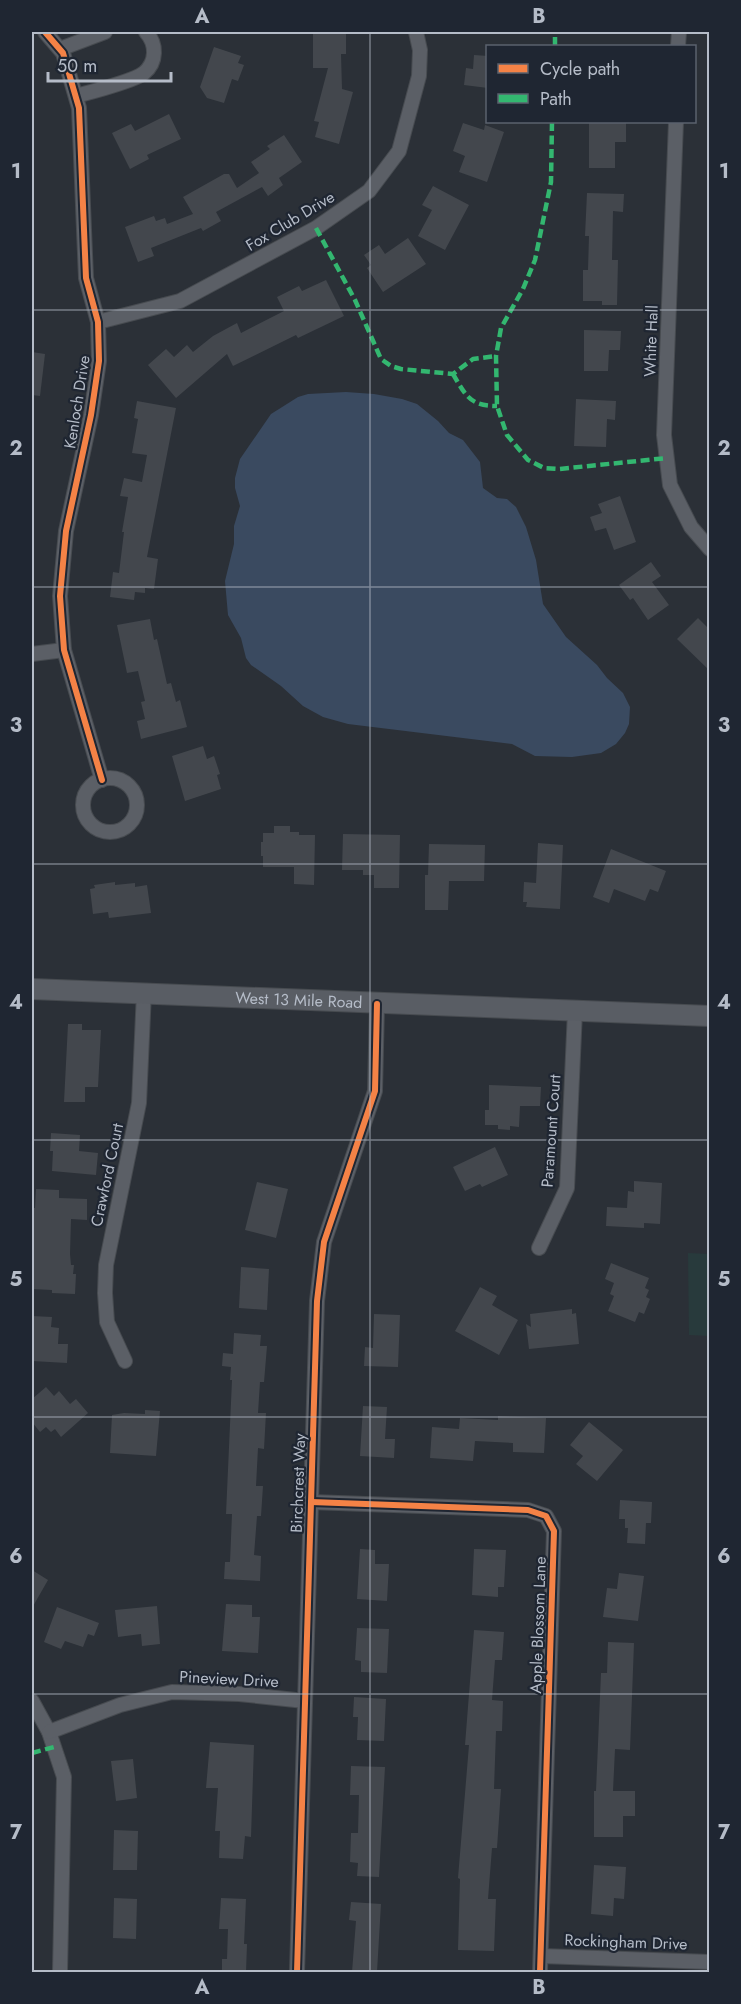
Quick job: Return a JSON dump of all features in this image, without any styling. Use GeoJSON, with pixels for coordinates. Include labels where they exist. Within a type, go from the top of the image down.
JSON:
{"type":"FeatureCollection","features":[{"type":"Feature","properties":{"kind":"street","name":"Kenloch Drive"},"geometry":{"type":"LineString","coordinates":[[45,32],[63,53],[79,108],[86,278],[98,322],[99,361],[91,415],[66,531],[60,596],[64,650],[102,780]]}},
{"type":"Feature","properties":{"kind":"street"},"geometry":{"type":"LineString","coordinates":[[60,49],[105,32]]}},
{"type":"Feature","properties":{"kind":"street"},"geometry":{"type":"LineString","coordinates":[[76,96],[142,75],[151,65],[155,52],[151,37],[146,32]]}},
{"type":"Feature","properties":{"kind":"street","name":"Fox Club Drive"},"geometry":{"type":"LineString","coordinates":[[98,322],[180,301],[316,228],[369,191],[399,151],[418,76],[420,50],[416,32]]}},
{"type":"Feature","properties":{"kind":"street","name":"White Hall"},"geometry":{"type":"LineString","coordinates":[[676,123],[664,435],[670,485],[691,527],[710,549]]}},
{"type":"Feature","properties":{"kind":"street"},"geometry":{"type":"LineString","coordinates":[[32,654],[64,650]]}},
{"type":"Feature","properties":{"kind":"street"},"geometry":{"type":"LineString","coordinates":[[112,778],[123,781],[136,797],[137,808],[134,818],[128,826],[118,831],[97,830],[84,814],[83,803],[86,793],[92,785],[102,780],[112,778]]}},
{"type":"Feature","properties":{"kind":"street","name":"West 13 Mile Road"},"geometry":{"type":"LineString","coordinates":[[32,989],[710,1016]]}},
{"type":"Feature","properties":{"kind":"street","name":"Crawford Court"},"geometry":{"type":"LineString","coordinates":[[125,1361],[108,1322],[105,1293],[106,1266],[139,1103],[144,992]]}},
{"type":"Feature","properties":{"kind":"street","name":"Birchcrest Way"},"geometry":{"type":"LineString","coordinates":[[297,1972],[317,1301],[324,1242],[375,1090],[377,1004]]}},
{"type":"Feature","properties":{"kind":"street","name":"Paramount Court"},"geometry":{"type":"LineString","coordinates":[[539,1248],[567,1188],[575,1011]]}},
{"type":"Feature","properties":{"kind":"street","name":"Apple Blossom Lane"},"geometry":{"type":"LineString","coordinates":[[311,1502],[528,1510],[546,1516],[554,1531],[540,1972]]}},
{"type":"Feature","properties":{"kind":"street","name":"Pineview Drive"},"geometry":{"type":"LineString","coordinates":[[49,1732],[120,1705],[172,1692],[239,1694],[305,1701]]}},
{"type":"Feature","properties":{"kind":"street"},"geometry":{"type":"LineString","coordinates":[[32,1701],[49,1732],[64,1777],[60,1972]]}},
{"type":"Feature","properties":{"kind":"street","name":"Rockingham Drive"},"geometry":{"type":"LineString","coordinates":[[541,1956],[710,1962]]}},
{"type":"Feature","properties":{"kind":"shaded area"},"geometry":{"type":"Polygon","coordinates":[[[688,1253],[709,1254],[709,1336],[689,1335],[688,1253]]]}},
{"type":"Feature","properties":{"kind":"water"},"geometry":{"type":"Polygon","coordinates":[[[346,392],[374,394],[417,404],[449,433],[463,440],[480,462],[483,488],[497,498],[507,499],[516,507],[526,527],[536,560],[543,604],[566,637],[623,693],[630,707],[629,724],[616,744],[601,753],[572,757],[535,756],[512,744],[348,724],[323,717],[303,706],[281,686],[251,665],[246,658],[241,638],[228,615],[225,581],[234,544],[234,526],[240,506],[235,478],[240,459],[271,414],[298,397],[308,394],[346,392]]]}},
{"type":"Feature","properties":{"kind":"building"},"geometry":{"type":"Polygon","coordinates":[[[313,32],[346,32],[346,54],[341,54],[342,89],[353,92],[339,144],[315,137],[319,122],[314,121],[328,68],[313,68],[313,32]]]}},
{"type":"Feature","properties":{"kind":"building"},"geometry":{"type":"Polygon","coordinates":[[[214,47],[241,56],[238,63],[244,65],[238,81],[232,79],[224,103],[207,98],[200,87],[214,47]]]}},
{"type":"Feature","properties":{"kind":"building"},"geometry":{"type":"Polygon","coordinates":[[[474,55],[486,56],[486,88],[464,85],[466,68],[473,69],[474,55]]]}},
{"type":"Feature","properties":{"kind":"building"},"geometry":{"type":"Polygon","coordinates":[[[169,114],[181,139],[147,155],[149,159],[130,169],[112,133],[131,124],[135,131],[169,114]]]}},
{"type":"Feature","properties":{"kind":"building"},"geometry":{"type":"Polygon","coordinates":[[[463,123],[484,130],[485,125],[504,132],[487,182],[459,172],[465,156],[453,151],[463,123]]]}},
{"type":"Feature","properties":{"kind":"building"},"geometry":{"type":"Polygon","coordinates":[[[589,123],[626,123],[626,142],[615,142],[615,168],[589,168],[589,123]]]}},
{"type":"Feature","properties":{"kind":"building"},"geometry":{"type":"Polygon","coordinates":[[[284,135],[302,162],[279,178],[283,185],[268,196],[262,187],[216,212],[221,221],[203,231],[201,228],[151,248],[154,256],[138,262],[125,227],[154,216],[156,221],[165,218],[167,224],[193,214],[183,197],[224,174],[229,174],[237,188],[259,173],[251,162],[270,149],[267,146],[284,135]]]}},
{"type":"Feature","properties":{"kind":"building"},"geometry":{"type":"Polygon","coordinates":[[[433,186],[469,205],[445,250],[418,236],[432,210],[422,205],[433,186]]]}},
{"type":"Feature","properties":{"kind":"building"},"geometry":{"type":"Polygon","coordinates":[[[587,193],[624,194],[623,212],[613,211],[612,260],[618,260],[617,305],[602,305],[602,301],[583,301],[583,270],[588,270],[589,236],[585,236],[587,193]]]}},
{"type":"Feature","properties":{"kind":"building"},"geometry":{"type":"Polygon","coordinates":[[[408,238],[426,264],[383,292],[367,268],[371,265],[364,255],[379,245],[385,254],[408,238]]]}},
{"type":"Feature","properties":{"kind":"building"},"geometry":{"type":"Polygon","coordinates":[[[326,280],[344,316],[298,338],[296,335],[233,366],[227,354],[176,398],[148,365],[166,349],[174,357],[187,345],[193,352],[213,336],[237,323],[241,333],[284,311],[277,297],[299,286],[302,291],[326,280]]]}},
{"type":"Feature","properties":{"kind":"building"},"geometry":{"type":"Polygon","coordinates":[[[584,330],[621,331],[620,350],[609,350],[608,371],[584,371],[584,330]]]}},
{"type":"Feature","properties":{"kind":"building"},"geometry":{"type":"Polygon","coordinates":[[[32,352],[45,354],[40,396],[32,395],[32,352]]]}},
{"type":"Feature","properties":{"kind":"building"},"geometry":{"type":"Polygon","coordinates":[[[576,399],[616,401],[615,420],[607,419],[606,447],[574,446],[576,399]]]}},
{"type":"Feature","properties":{"kind":"building"},"geometry":{"type":"Polygon","coordinates":[[[137,401],[176,408],[147,557],[158,559],[154,589],[145,588],[145,593],[135,592],[134,600],[110,597],[113,572],[119,573],[124,532],[122,532],[128,497],[120,496],[124,478],[142,482],[147,455],[132,453],[138,419],[134,418],[137,401]]]}},
{"type":"Feature","properties":{"kind":"building"},"geometry":{"type":"Polygon","coordinates":[[[620,496],[636,542],[614,550],[606,528],[595,531],[590,517],[602,513],[598,504],[620,496]]]}},
{"type":"Feature","properties":{"kind":"building"},"geometry":{"type":"Polygon","coordinates":[[[651,562],[661,576],[652,582],[669,605],[648,620],[633,598],[630,600],[619,585],[651,562]]]}},
{"type":"Feature","properties":{"kind":"building"},"geometry":{"type":"Polygon","coordinates":[[[698,618],[710,630],[710,671],[677,639],[698,618]]]}},
{"type":"Feature","properties":{"kind":"building"},"geometry":{"type":"Polygon","coordinates":[[[150,619],[167,684],[171,683],[176,702],[180,700],[187,727],[141,739],[137,721],[145,719],[141,702],[145,701],[138,671],[127,673],[117,625],[150,619]]]}},
{"type":"Feature","properties":{"kind":"building"},"geometry":{"type":"Polygon","coordinates":[[[203,746],[207,759],[214,756],[220,774],[217,775],[221,789],[185,801],[172,756],[203,746]]]}},
{"type":"Feature","properties":{"kind":"building"},"geometry":{"type":"Polygon","coordinates":[[[274,826],[290,826],[290,832],[299,832],[299,835],[315,835],[314,885],[294,884],[294,867],[263,867],[261,842],[263,842],[263,833],[274,833],[274,826]]]}},
{"type":"Feature","properties":{"kind":"building"},"geometry":{"type":"Polygon","coordinates":[[[343,834],[400,835],[399,888],[374,888],[374,875],[363,875],[363,870],[342,870],[343,834]]]}},
{"type":"Feature","properties":{"kind":"building"},"geometry":{"type":"Polygon","coordinates":[[[538,843],[563,845],[560,909],[526,907],[527,902],[523,902],[524,882],[536,883],[538,843]]]}},
{"type":"Feature","properties":{"kind":"building"},"geometry":{"type":"Polygon","coordinates":[[[429,844],[485,845],[484,881],[449,881],[448,910],[425,910],[425,875],[428,875],[429,844]]]}},
{"type":"Feature","properties":{"kind":"building"},"geometry":{"type":"Polygon","coordinates":[[[611,849],[666,871],[658,892],[650,889],[645,901],[614,889],[609,903],[593,897],[611,849]]]}},
{"type":"Feature","properties":{"kind":"building"},"geometry":{"type":"Polygon","coordinates":[[[115,882],[115,885],[135,883],[135,887],[147,885],[151,913],[109,918],[108,912],[93,914],[90,889],[95,888],[94,885],[115,882]]]}},
{"type":"Feature","properties":{"kind":"building"},"geometry":{"type":"Polygon","coordinates":[[[68,1024],[82,1024],[82,1030],[101,1030],[98,1087],[85,1087],[85,1102],[64,1102],[68,1024]]]}},
{"type":"Feature","properties":{"kind":"building"},"geometry":{"type":"Polygon","coordinates":[[[489,1085],[541,1087],[540,1106],[520,1106],[519,1127],[510,1126],[510,1130],[498,1129],[498,1125],[485,1125],[485,1110],[489,1110],[489,1085]]]}},
{"type":"Feature","properties":{"kind":"building"},"geometry":{"type":"Polygon","coordinates":[[[51,1133],[80,1135],[79,1151],[98,1153],[96,1175],[52,1171],[51,1133]]]}},
{"type":"Feature","properties":{"kind":"building"},"geometry":{"type":"Polygon","coordinates":[[[495,1147],[508,1175],[482,1187],[480,1184],[465,1191],[453,1167],[495,1147]]]}},
{"type":"Feature","properties":{"kind":"building"},"geometry":{"type":"Polygon","coordinates":[[[634,1181],[662,1183],[660,1224],[644,1223],[644,1228],[606,1226],[607,1207],[627,1208],[628,1191],[634,1192],[634,1181]]]}},
{"type":"Feature","properties":{"kind":"building"},"geometry":{"type":"Polygon","coordinates":[[[257,1182],[288,1189],[276,1238],[245,1230],[257,1182]]]}},
{"type":"Feature","properties":{"kind":"building"},"geometry":{"type":"Polygon","coordinates":[[[36,1189],[59,1190],[59,1198],[87,1199],[87,1220],[71,1219],[70,1254],[71,1265],[74,1265],[73,1274],[76,1274],[75,1294],[32,1289],[32,1208],[35,1208],[36,1189]]]}},
{"type":"Feature","properties":{"kind":"building"},"geometry":{"type":"Polygon","coordinates":[[[611,1263],[649,1278],[645,1288],[649,1290],[646,1297],[650,1299],[644,1314],[639,1312],[635,1322],[608,1311],[614,1296],[610,1294],[614,1283],[605,1279],[611,1263]]]}},
{"type":"Feature","properties":{"kind":"building"},"geometry":{"type":"Polygon","coordinates":[[[241,1267],[269,1269],[267,1310],[239,1308],[241,1267]]]}},
{"type":"Feature","properties":{"kind":"building"},"geometry":{"type":"Polygon","coordinates":[[[480,1287],[497,1296],[492,1305],[518,1320],[499,1355],[455,1331],[480,1287]]]}},
{"type":"Feature","properties":{"kind":"building"},"geometry":{"type":"Polygon","coordinates":[[[572,1309],[572,1314],[576,1313],[579,1344],[529,1349],[526,1324],[531,1327],[530,1314],[572,1309]]]}},
{"type":"Feature","properties":{"kind":"building"},"geometry":{"type":"Polygon","coordinates":[[[374,1314],[400,1315],[398,1367],[364,1366],[365,1347],[373,1348],[374,1314]]]}},
{"type":"Feature","properties":{"kind":"building"},"geometry":{"type":"Polygon","coordinates":[[[32,1316],[52,1317],[51,1327],[59,1328],[58,1344],[68,1344],[67,1363],[32,1361],[32,1316]]]}},
{"type":"Feature","properties":{"kind":"building"},"geometry":{"type":"Polygon","coordinates":[[[234,1333],[261,1335],[260,1346],[267,1346],[264,1382],[260,1382],[258,1413],[266,1413],[264,1449],[258,1448],[256,1486],[263,1486],[261,1516],[257,1516],[254,1555],[261,1556],[260,1581],[224,1579],[225,1562],[230,1562],[232,1514],[226,1514],[232,1380],[230,1380],[231,1367],[222,1366],[223,1353],[233,1354],[234,1333]]]}},
{"type":"Feature","properties":{"kind":"building"},"geometry":{"type":"Polygon","coordinates":[[[46,1387],[54,1396],[59,1391],[70,1404],[76,1399],[88,1413],[61,1437],[55,1429],[51,1432],[46,1427],[40,1432],[32,1422],[32,1399],[46,1387]]]}},
{"type":"Feature","properties":{"kind":"building"},"geometry":{"type":"Polygon","coordinates":[[[363,1406],[387,1407],[385,1439],[395,1439],[394,1458],[360,1456],[363,1406]]]}},
{"type":"Feature","properties":{"kind":"building"},"geometry":{"type":"Polygon","coordinates":[[[145,1410],[160,1411],[156,1456],[110,1453],[112,1415],[145,1414],[145,1410]]]}},
{"type":"Feature","properties":{"kind":"building"},"geometry":{"type":"Polygon","coordinates":[[[498,1416],[546,1418],[544,1453],[513,1452],[513,1443],[475,1441],[473,1461],[430,1458],[432,1427],[459,1429],[460,1418],[498,1420],[498,1416]]]}},
{"type":"Feature","properties":{"kind":"building"},"geometry":{"type":"Polygon","coordinates":[[[589,1422],[623,1450],[597,1481],[576,1464],[583,1456],[570,1445],[589,1422]]]}},
{"type":"Feature","properties":{"kind":"building"},"geometry":{"type":"Polygon","coordinates":[[[620,1500],[652,1502],[651,1523],[646,1523],[645,1544],[627,1543],[628,1528],[625,1528],[625,1519],[619,1519],[620,1500]]]}},
{"type":"Feature","properties":{"kind":"building"},"geometry":{"type":"Polygon","coordinates":[[[360,1549],[375,1550],[375,1564],[389,1564],[387,1601],[357,1599],[360,1549]]]}},
{"type":"Feature","properties":{"kind":"building"},"geometry":{"type":"Polygon","coordinates":[[[474,1549],[506,1550],[504,1587],[498,1587],[498,1597],[472,1595],[474,1549]]]}},
{"type":"Feature","properties":{"kind":"building"},"geometry":{"type":"Polygon","coordinates":[[[32,1570],[48,1580],[32,1608],[32,1570]]]}},
{"type":"Feature","properties":{"kind":"building"},"geometry":{"type":"Polygon","coordinates":[[[619,1573],[644,1576],[638,1621],[603,1617],[607,1588],[617,1589],[619,1573]]]}},
{"type":"Feature","properties":{"kind":"building"},"geometry":{"type":"Polygon","coordinates":[[[226,1604],[252,1605],[252,1617],[260,1617],[258,1653],[222,1651],[226,1604]]]}},
{"type":"Feature","properties":{"kind":"building"},"geometry":{"type":"Polygon","coordinates":[[[157,1606],[160,1644],[142,1646],[141,1634],[118,1637],[115,1610],[157,1606]]]}},
{"type":"Feature","properties":{"kind":"building"},"geometry":{"type":"Polygon","coordinates":[[[57,1607],[99,1623],[94,1636],[88,1634],[83,1647],[65,1641],[61,1649],[44,1642],[57,1607]]]}},
{"type":"Feature","properties":{"kind":"building"},"geometry":{"type":"Polygon","coordinates":[[[357,1628],[389,1629],[387,1673],[361,1672],[361,1661],[355,1660],[357,1628]]]}},
{"type":"Feature","properties":{"kind":"building"},"geometry":{"type":"Polygon","coordinates":[[[474,1630],[504,1632],[502,1660],[495,1660],[492,1700],[503,1701],[502,1731],[496,1731],[494,1789],[501,1789],[497,1848],[492,1848],[488,1899],[496,1899],[494,1951],[458,1950],[460,1879],[458,1878],[469,1745],[465,1745],[474,1630]]]}},
{"type":"Feature","properties":{"kind":"building"},"geometry":{"type":"Polygon","coordinates":[[[608,1642],[634,1643],[630,1750],[615,1749],[613,1791],[635,1791],[635,1816],[623,1816],[623,1837],[594,1837],[594,1791],[596,1791],[601,1673],[607,1673],[608,1642]]]}},
{"type":"Feature","properties":{"kind":"building"},"geometry":{"type":"Polygon","coordinates":[[[354,1697],[386,1699],[384,1741],[357,1740],[358,1717],[353,1717],[354,1697]]]}},
{"type":"Feature","properties":{"kind":"building"},"geometry":{"type":"Polygon","coordinates":[[[210,1742],[254,1745],[251,1837],[245,1836],[243,1859],[219,1858],[220,1831],[215,1831],[218,1788],[206,1788],[210,1742]]]}},
{"type":"Feature","properties":{"kind":"building"},"geometry":{"type":"Polygon","coordinates":[[[133,1759],[137,1798],[116,1801],[111,1761],[133,1759]]]}},
{"type":"Feature","properties":{"kind":"building"},"geometry":{"type":"Polygon","coordinates":[[[351,1766],[385,1767],[379,1877],[357,1876],[358,1863],[350,1862],[351,1833],[358,1833],[359,1795],[350,1795],[351,1766]]]}},
{"type":"Feature","properties":{"kind":"building"},"geometry":{"type":"Polygon","coordinates":[[[114,1830],[138,1831],[137,1870],[113,1870],[114,1830]]]}},
{"type":"Feature","properties":{"kind":"building"},"geometry":{"type":"Polygon","coordinates":[[[594,1865],[626,1867],[624,1899],[614,1898],[613,1916],[591,1914],[594,1865]]]}},
{"type":"Feature","properties":{"kind":"building"},"geometry":{"type":"Polygon","coordinates":[[[114,1898],[137,1899],[136,1939],[113,1938],[114,1898]]]}},
{"type":"Feature","properties":{"kind":"building"},"geometry":{"type":"Polygon","coordinates":[[[221,1898],[246,1899],[244,1944],[247,1944],[246,1972],[222,1972],[222,1959],[227,1959],[228,1929],[219,1929],[221,1898]]]}},
{"type":"Feature","properties":{"kind":"building"},"geometry":{"type":"Polygon","coordinates":[[[351,1902],[381,1904],[377,1972],[352,1972],[356,1921],[349,1920],[351,1902]]]}},
{"type":"Feature","properties":{"kind":"marked path"},"geometry":{"type":"LineString","coordinates":[[555,32],[555,45]]}},
{"type":"Feature","properties":{"kind":"marked path"},"geometry":{"type":"LineString","coordinates":[[552,123],[551,182],[535,260],[523,289],[501,328],[496,356],[497,406],[507,435],[528,460],[544,468],[559,469],[667,458]]}},
{"type":"Feature","properties":{"kind":"marked path"},"geometry":{"type":"LineString","coordinates":[[316,228],[355,300],[381,359],[401,369],[453,374],[473,359],[496,356]]}},
{"type":"Feature","properties":{"kind":"marked path"},"geometry":{"type":"LineString","coordinates":[[453,374],[475,402],[497,406]]}},
{"type":"Feature","properties":{"kind":"marked path"},"geometry":{"type":"LineString","coordinates":[[32,1753],[54,1747]]}},
{"type":"Feature","properties":{"kind":"cycle path"},"geometry":{"type":"LineString","coordinates":[[45,32],[63,53],[79,108],[86,278],[98,322],[99,361],[91,415],[66,531],[60,596],[64,650],[102,780]]}},
{"type":"Feature","properties":{"kind":"cycle path"},"geometry":{"type":"LineString","coordinates":[[297,1972],[317,1301],[324,1242],[375,1091],[377,1004]]}},
{"type":"Feature","properties":{"kind":"cycle path"},"geometry":{"type":"LineString","coordinates":[[311,1502],[528,1510],[546,1516],[554,1531],[540,1972]]}}]}
